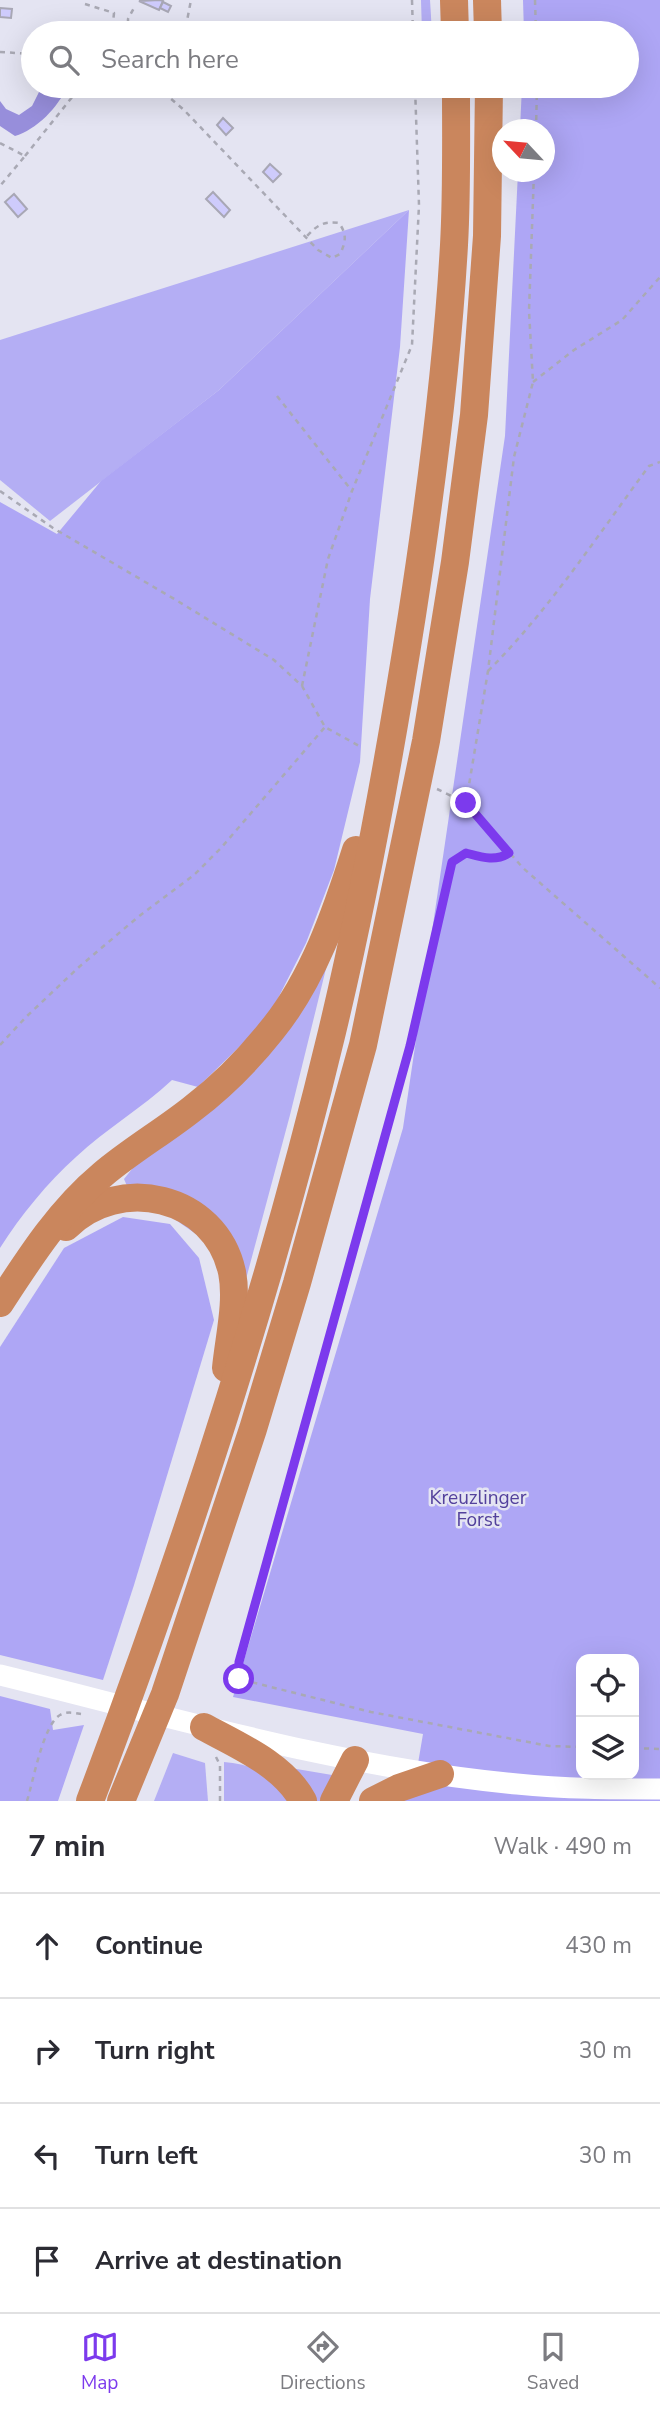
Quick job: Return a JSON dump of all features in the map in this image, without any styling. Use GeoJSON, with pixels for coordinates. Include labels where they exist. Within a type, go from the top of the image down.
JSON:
{"type":"FeatureCollection","features":[{"type":"Feature","properties":{"kind":"highway"},"geometry":{"type":"LineString","coordinates":[[454,0],[455,21]]}},
{"type":"Feature","properties":{"kind":"highway"},"geometry":{"type":"LineString","coordinates":[[487,0],[488,21]]}},
{"type":"Feature","properties":{"kind":"highway"},"geometry":{"type":"LineString","coordinates":[[90,1801],[184,1543],[270,1265],[332,1033],[378,822],[395,727],[441,414],[454,242],[456,98]]}},
{"type":"Feature","properties":{"kind":"highway"},"geometry":{"type":"LineString","coordinates":[[121,1801],[165,1694],[253,1429],[363,1045],[426,741],[455,562],[474,415],[486,236],[489,98]]}},
{"type":"Feature","properties":{"kind":"highway"},"geometry":{"type":"LineString","coordinates":[[0,1303],[58,1219],[78,1197],[122,1158],[221,1086],[272,1030],[289,1006],[326,935],[395,727]]}},
{"type":"Feature","properties":{"kind":"highway"},"geometry":{"type":"LineString","coordinates":[[22,1271],[74,1219],[94,1207],[121,1198],[155,1198],[187,1211],[200,1220],[213,1232],[227,1257],[234,1294],[221,1425]]}},
{"type":"Feature","properties":{"kind":"highway"},"geometry":{"type":"LineString","coordinates":[[204,1727],[262,1759],[287,1780],[303,1801]]}},
{"type":"Feature","properties":{"kind":"highway"},"geometry":{"type":"LineString","coordinates":[[132,1801],[149,1737]]}},
{"type":"Feature","properties":{"kind":"highway"},"geometry":{"type":"LineString","coordinates":[[334,1801],[363,1761]]}},
{"type":"Feature","properties":{"kind":"highway"},"geometry":{"type":"LineString","coordinates":[[352,1801],[363,1761]]}},
{"type":"Feature","properties":{"kind":"highway"},"geometry":{"type":"LineString","coordinates":[[373,1801],[399,1788],[440,1774]]}},
{"type":"Feature","properties":{"kind":"main road"},"geometry":{"type":"LineString","coordinates":[[0,1675],[204,1727],[363,1761],[516,1784],[568,1788],[660,1788]]}},
{"type":"Feature","properties":{"kind":"path"},"geometry":{"type":"LineString","coordinates":[[188,21],[191,0]]}},
{"type":"Feature","properties":{"kind":"path"},"geometry":{"type":"LineString","coordinates":[[412,0],[413,21]]}},
{"type":"Feature","properties":{"kind":"path"},"geometry":{"type":"LineString","coordinates":[[535,0],[536,21]]}},
{"type":"Feature","properties":{"kind":"path"},"geometry":{"type":"LineString","coordinates":[[85,4],[114,13],[113,21]]}},
{"type":"Feature","properties":{"kind":"path"},"geometry":{"type":"LineString","coordinates":[[128,21],[135,6]]}},
{"type":"Feature","properties":{"kind":"path"},"geometry":{"type":"LineString","coordinates":[[0,51],[21,53]]}},
{"type":"Feature","properties":{"kind":"path"},"geometry":{"type":"LineString","coordinates":[[0,187],[71,98]]}},
{"type":"Feature","properties":{"kind":"path"},"geometry":{"type":"LineString","coordinates":[[170,98],[318,250],[332,258],[340,254],[346,242],[339,223],[327,221],[315,227],[307,236]]}},
{"type":"Feature","properties":{"kind":"path"},"geometry":{"type":"LineString","coordinates":[[302,686],[328,559],[352,491],[412,345],[419,205],[415,98]]}},
{"type":"Feature","properties":{"kind":"path"},"geometry":{"type":"LineString","coordinates":[[536,119],[537,98]]}},
{"type":"Feature","properties":{"kind":"path"},"geometry":{"type":"LineString","coordinates":[[0,143],[25,156]]}},
{"type":"Feature","properties":{"kind":"path"},"geometry":{"type":"LineString","coordinates":[[466,803],[488,671],[514,457],[533,382],[529,310],[534,182]]}},
{"type":"Feature","properties":{"kind":"path"},"geometry":{"type":"LineString","coordinates":[[533,382],[574,350],[622,320],[660,277]]}},
{"type":"Feature","properties":{"kind":"path"},"geometry":{"type":"LineString","coordinates":[[277,396],[352,491]]}},
{"type":"Feature","properties":{"kind":"path"},"geometry":{"type":"LineString","coordinates":[[488,671],[513,646],[556,593],[649,466],[660,462]]}},
{"type":"Feature","properties":{"kind":"path"},"geometry":{"type":"LineString","coordinates":[[0,491],[53,528],[274,660],[302,686],[325,727],[361,747]]}},
{"type":"Feature","properties":{"kind":"path"},"geometry":{"type":"LineString","coordinates":[[0,1045],[79,967],[138,917],[194,875],[230,838],[325,727]]}},
{"type":"Feature","properties":{"kind":"path"},"geometry":{"type":"LineString","coordinates":[[436,789],[466,803],[509,853],[660,988]]}},
{"type":"Feature","properties":{"kind":"path"},"geometry":{"type":"LineString","coordinates":[[509,853],[501,858],[488,859],[466,853],[452,862],[410,1046],[239,1662],[239,1679],[371,1712],[549,1746],[576,1747]]}},
{"type":"Feature","properties":{"kind":"path"},"geometry":{"type":"LineString","coordinates":[[27,1801],[49,1727],[59,1715],[69,1712],[89,1716]]}},
{"type":"Feature","properties":{"kind":"path"},"geometry":{"type":"LineString","coordinates":[[639,1748],[660,1749]]}},
{"type":"Feature","properties":{"kind":"path"},"geometry":{"type":"LineString","coordinates":[[220,1772],[220,1801]]}},
{"type":"Feature","properties":{"kind":"shaded area"},"geometry":{"type":"Polygon","coordinates":[[[421,0],[430,0],[431,21],[422,21],[421,0]]]}},
{"type":"Feature","properties":{"kind":"shaded area"},"geometry":{"type":"Polygon","coordinates":[[[36,98],[60,98],[46,117],[23,133],[15,136],[0,126],[0,101],[6,109],[19,115],[32,106],[36,98]]]}},
{"type":"Feature","properties":{"kind":"shaded area"},"geometry":{"type":"Polygon","coordinates":[[[409,210],[219,390],[50,521],[0,480],[0,340],[409,210]]]}},
{"type":"Feature","properties":{"kind":"shaded area"},"geometry":{"type":"Polygon","coordinates":[[[334,936],[242,1294],[239,1264],[127,1186],[124,1179],[140,1159],[205,1112],[334,936]]]}},
{"type":"Feature","properties":{"kind":"shaded area"},"geometry":{"type":"Polygon","coordinates":[[[173,1753],[205,1763],[208,1801],[154,1801],[173,1753]]]}},
{"type":"Feature","properties":{"kind":"shaded area"},"geometry":{"type":"Polygon","coordinates":[[[224,1762],[244,1765],[262,1772],[277,1784],[288,1801],[224,1801],[224,1762]]]}},
{"type":"Feature","properties":{"kind":"shaded area"},"geometry":{"type":"Polygon","coordinates":[[[267,1764],[338,1776],[325,1801],[312,1801],[267,1764]]]}},
{"type":"Feature","properties":{"kind":"green space","name":"Kreuzlinger Forst"},"geometry":{"type":"Polygon","coordinates":[[[523,0],[660,0],[660,1801],[395,1801],[413,1793],[423,1734],[233,1697],[403,1128],[505,436],[518,182],[555,182],[555,119],[520,119],[521,98],[639,98],[639,21],[524,21],[523,0]]]}},
{"type":"Feature","properties":{"kind":"green space"},"geometry":{"type":"Polygon","coordinates":[[[409,210],[400,347],[370,599],[360,762],[334,870],[306,943],[267,1020],[198,1087],[172,1080],[88,1147],[45,1188],[0,1248],[0,502],[57,534],[101,481],[219,390],[409,210]]]}},
{"type":"Feature","properties":{"kind":"green space"},"geometry":{"type":"Polygon","coordinates":[[[123,1217],[170,1224],[199,1258],[214,1320],[103,1680],[0,1655],[0,1347],[64,1248],[123,1217]]]}},
{"type":"Feature","properties":{"kind":"green space"},"geometry":{"type":"Polygon","coordinates":[[[0,1696],[50,1709],[53,1730],[84,1725],[58,1801],[0,1801],[0,1696]]]}},
{"type":"Feature","properties":{"kind":"building"},"geometry":{"type":"Polygon","coordinates":[[[139,1],[163,1],[159,10],[139,1]]]}},
{"type":"Feature","properties":{"kind":"building"},"geometry":{"type":"Polygon","coordinates":[[[163,2],[171,6],[168,12],[160,8],[163,2]]]}},
{"type":"Feature","properties":{"kind":"building"},"geometry":{"type":"Polygon","coordinates":[[[0,8],[12,9],[11,18],[0,17],[0,8]]]}},
{"type":"Feature","properties":{"kind":"building"},"geometry":{"type":"Polygon","coordinates":[[[223,118],[233,128],[226,135],[217,125],[223,118]]]}},
{"type":"Feature","properties":{"kind":"building"},"geometry":{"type":"Polygon","coordinates":[[[270,164],[281,174],[273,182],[263,172],[270,164]]]}},
{"type":"Feature","properties":{"kind":"building"},"geometry":{"type":"Polygon","coordinates":[[[213,192],[230,210],[224,217],[206,199],[213,192]]]}},
{"type":"Feature","properties":{"kind":"building"},"geometry":{"type":"Polygon","coordinates":[[[14,194],[27,209],[18,217],[5,202],[14,194]]]}},
{"type":"Feature","properties":{"kind":"route"},"geometry":{"type":"LineString","coordinates":[[239,1679],[239,1662],[410,1046],[452,862],[466,853],[488,859],[501,858],[509,853],[466,803]]}}]}
